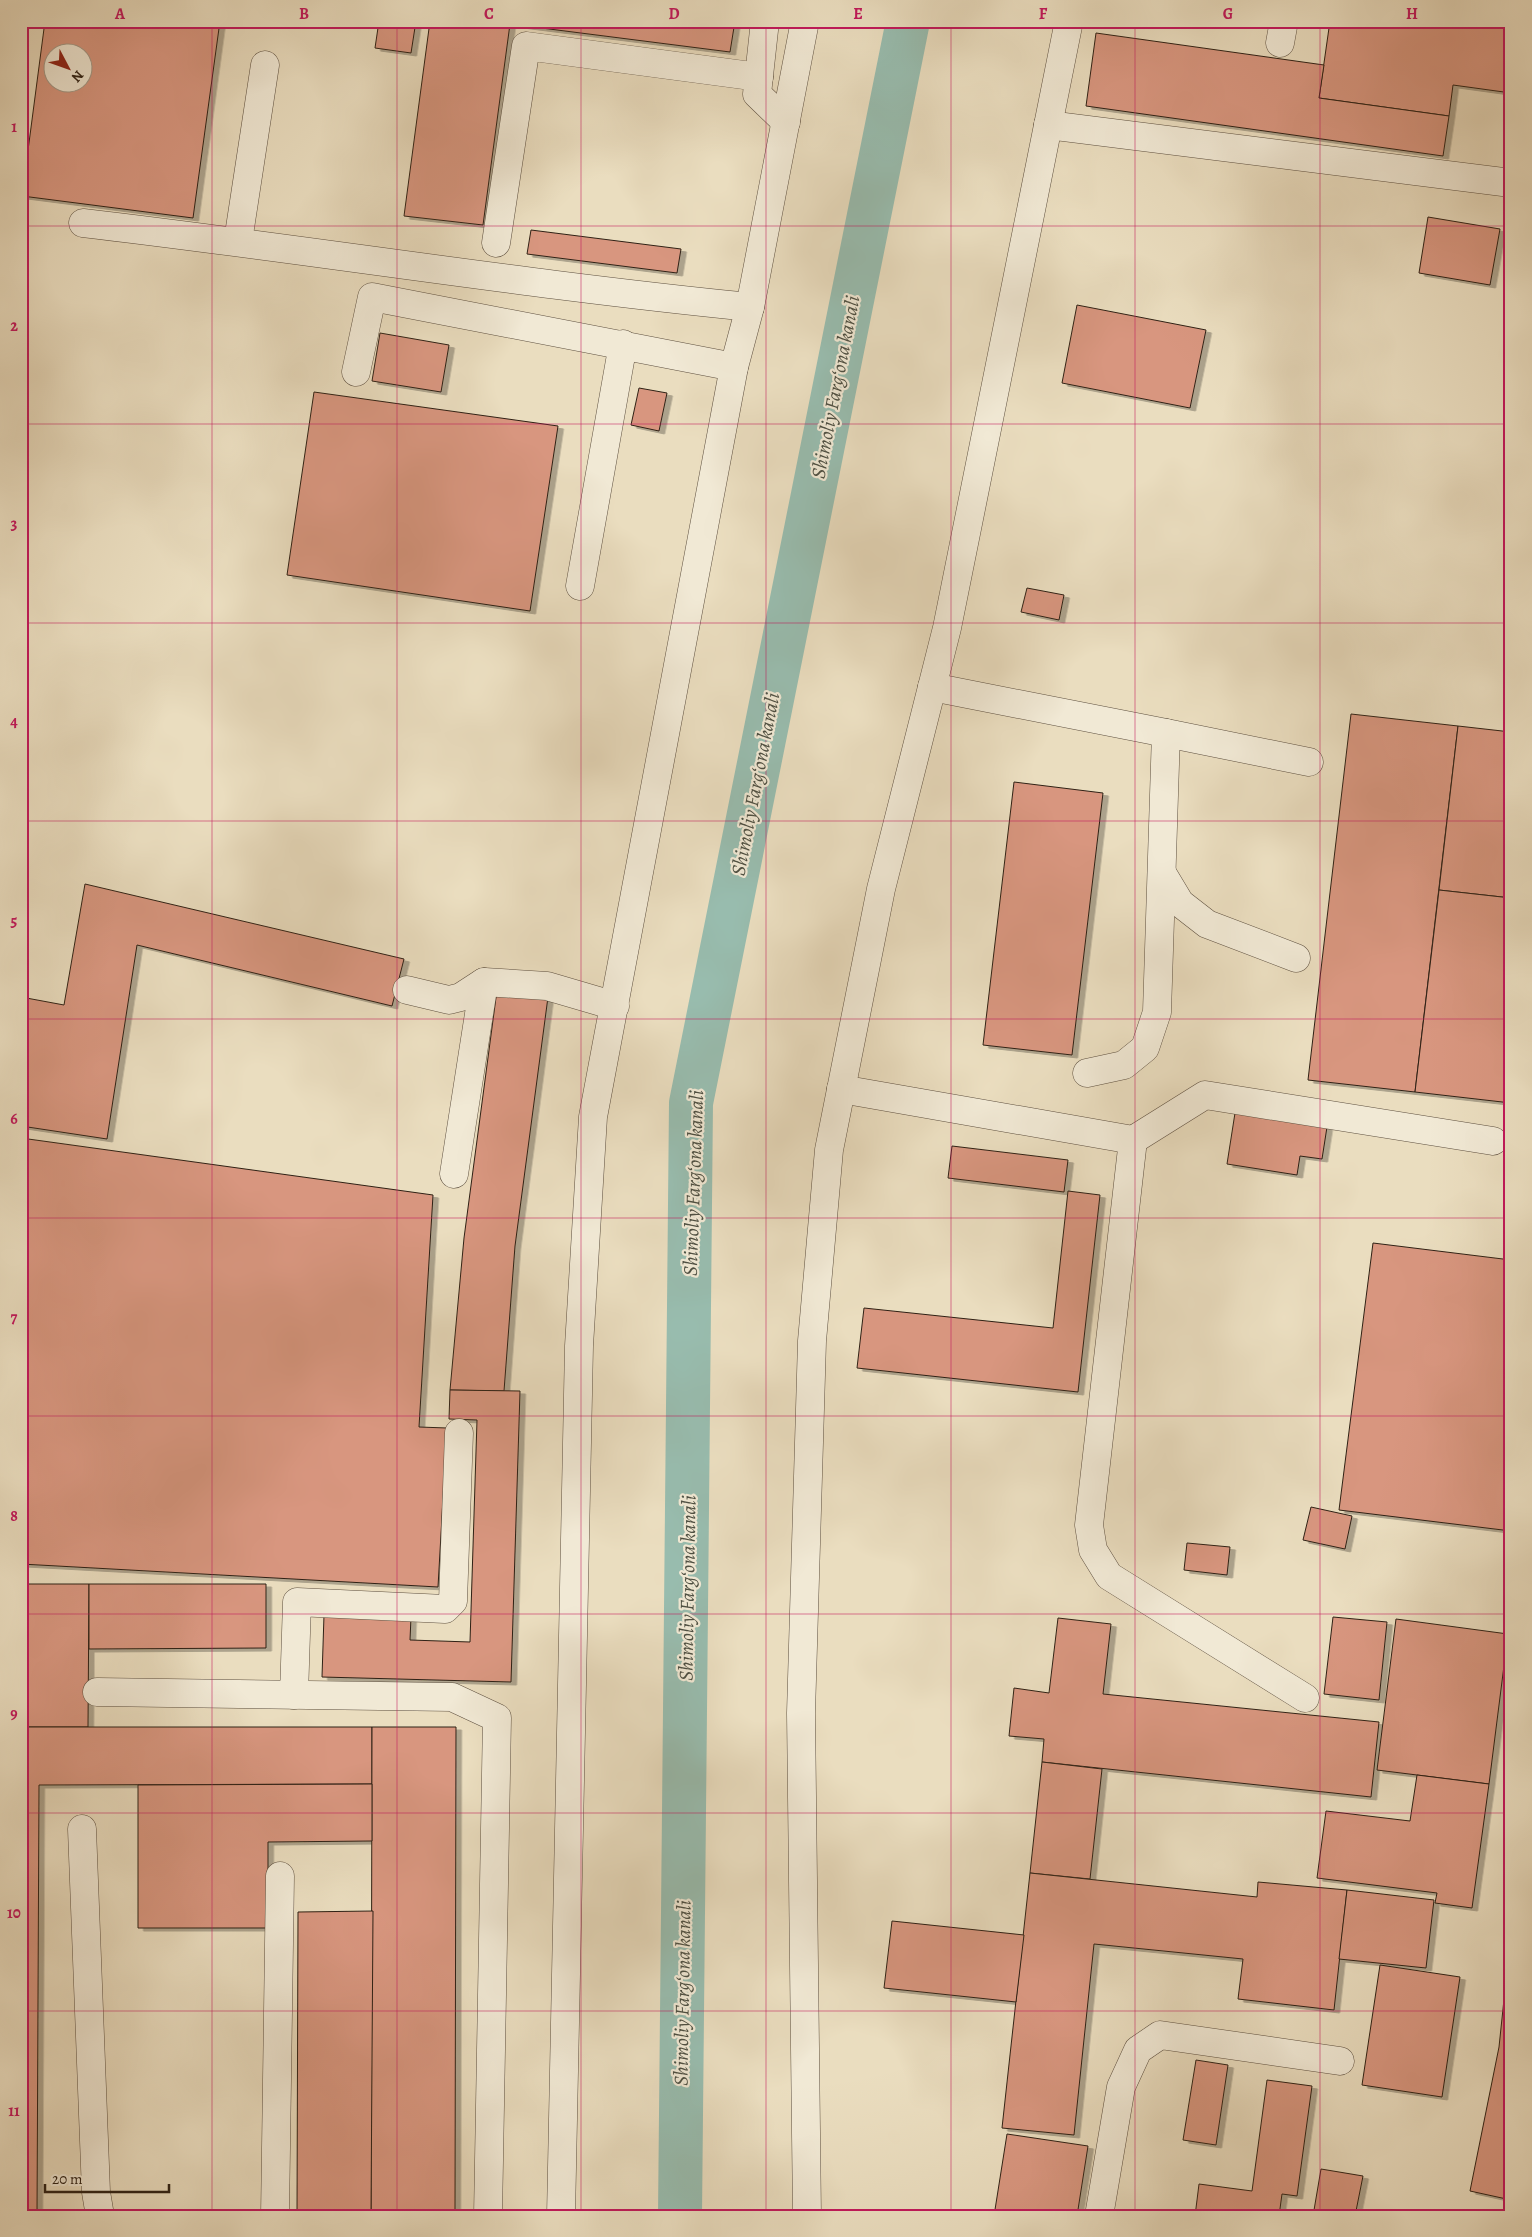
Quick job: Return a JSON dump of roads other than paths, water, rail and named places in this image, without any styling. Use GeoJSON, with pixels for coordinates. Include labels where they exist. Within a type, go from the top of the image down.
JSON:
{"type":"FeatureCollection","features":[{"type":"Feature","properties":{"kind":"street"},"geometry":{"type":"LineString","coordinates":[[765,21],[757,94],[786,122]]}},
{"type":"Feature","properties":{"kind":"street"},"geometry":{"type":"LineString","coordinates":[[561,2216],[579,1346],[593,1117],[734,367],[750,307],[806,21]]}},
{"type":"Feature","properties":{"kind":"street"},"geometry":{"type":"LineString","coordinates":[[807,2216],[801,1713],[812,1342],[829,1150],[881,889],[947,628],[1069,21]]}},
{"type":"Feature","properties":{"kind":"street"},"geometry":{"type":"LineString","coordinates":[[496,243],[526,46],[759,77]]}},
{"type":"Feature","properties":{"kind":"street"},"geometry":{"type":"LineString","coordinates":[[238,241],[265,65]]}},
{"type":"Feature","properties":{"kind":"street"},"geometry":{"type":"LineString","coordinates":[[1048,125],[1511,183]]}},
{"type":"Feature","properties":{"kind":"street"},"geometry":{"type":"LineString","coordinates":[[83,223],[238,241],[623,294],[750,307]]}},
{"type":"Feature","properties":{"kind":"street"},"geometry":{"type":"LineString","coordinates":[[356,372],[372,297],[623,344],[734,367]]}},
{"type":"Feature","properties":{"kind":"street"},"geometry":{"type":"LineString","coordinates":[[580,586],[623,344]]}},
{"type":"Feature","properties":{"kind":"street"},"geometry":{"type":"LineString","coordinates":[[932,687],[1309,762]]}},
{"type":"Feature","properties":{"kind":"street"},"geometry":{"type":"LineString","coordinates":[[1087,1073],[1124,1065],[1145,1048],[1157,1012],[1166,733]]}},
{"type":"Feature","properties":{"kind":"street"},"geometry":{"type":"LineString","coordinates":[[1162,873],[1180,903],[1207,924],[1296,958]]}},
{"type":"Feature","properties":{"kind":"street"},"geometry":{"type":"LineString","coordinates":[[407,990],[449,1000],[461,997],[484,982],[547,986],[614,1006]]}},
{"type":"Feature","properties":{"kind":"street"},"geometry":{"type":"LineString","coordinates":[[454,1174],[484,982]]}},
{"type":"Feature","properties":{"kind":"street"},"geometry":{"type":"LineString","coordinates":[[842,1089],[1133,1140],[1205,1096],[1493,1141]]}},
{"type":"Feature","properties":{"kind":"street"},"geometry":{"type":"LineString","coordinates":[[1133,1140],[1089,1525],[1093,1550],[1109,1576],[1305,1698]]}},
{"type":"Feature","properties":{"kind":"street"},"geometry":{"type":"LineString","coordinates":[[294,1695],[297,1602],[445,1609],[453,1601],[459,1433]]}},
{"type":"Feature","properties":{"kind":"street"},"geometry":{"type":"LineString","coordinates":[[97,1692],[452,1697],[497,1718],[488,2216]]}},
{"type":"Feature","properties":{"kind":"street"},"geometry":{"type":"LineString","coordinates":[[82,1829],[95,2173],[100,2216]]}},
{"type":"Feature","properties":{"kind":"street"},"geometry":{"type":"LineString","coordinates":[[275,2216],[280,1876]]}},
{"type":"Feature","properties":{"kind":"street"},"geometry":{"type":"LineString","coordinates":[[1099,2216],[1121,2087],[1138,2050],[1160,2035],[1340,2061]]}},
{"type":"Feature","properties":{"kind":"waterway","name":"Shimoliy Fargʻona kanali"},"geometry":{"type":"LineString","coordinates":[[680,2216],[691,1103],[908,21]]}}]}
